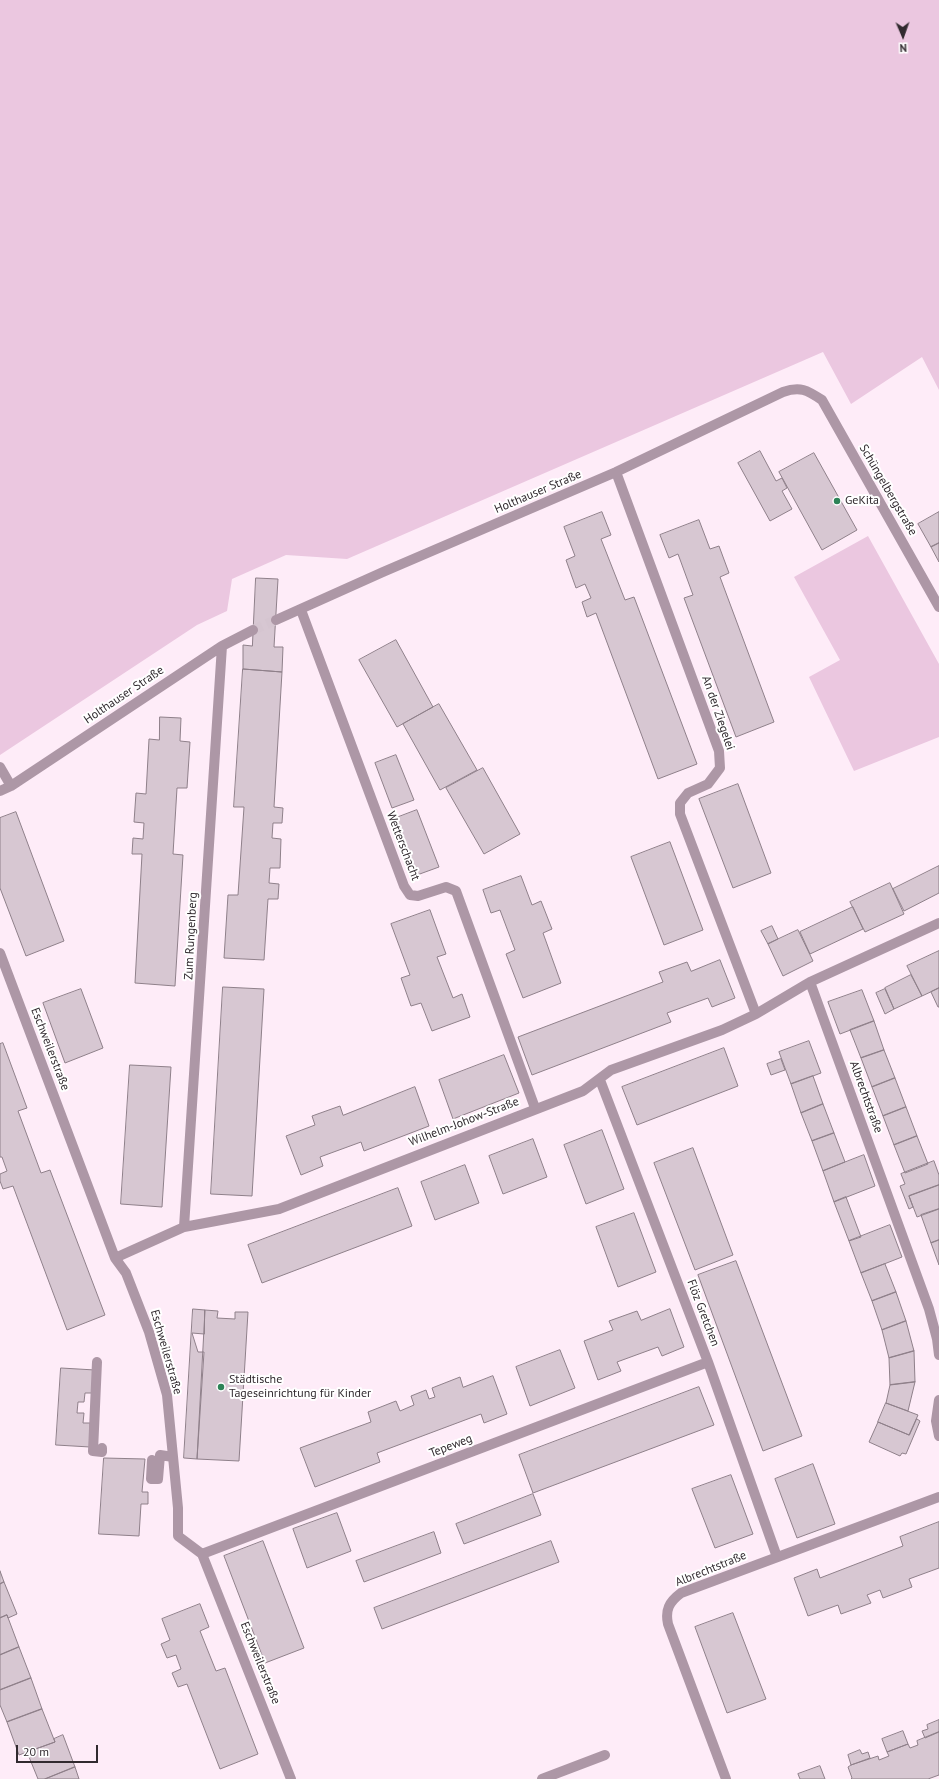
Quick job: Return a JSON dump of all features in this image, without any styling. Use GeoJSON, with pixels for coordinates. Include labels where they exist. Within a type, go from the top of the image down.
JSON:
{"type":"FeatureCollection","features":[{"type":"Feature","properties":{"kind":"street","name":"Holthauser Straße"},"geometry":{"type":"LineString","coordinates":[[276,620],[390,569],[616,472],[783,392],[794,388],[809,391]]}},
{"type":"Feature","properties":{"kind":"street","name":"Schüngelbergstraße"},"geometry":{"type":"LineString","coordinates":[[809,391],[822,400],[939,607]]}},
{"type":"Feature","properties":{"kind":"street","name":"An der Ziegelei"},"geometry":{"type":"LineString","coordinates":[[616,472],[719,751],[720,768],[708,784],[688,792],[680,803],[680,814],[756,1014]]}},
{"type":"Feature","properties":{"kind":"street","name":"Wetterschacht"},"geometry":{"type":"LineString","coordinates":[[301,610],[404,886],[410,895],[418,896],[446,887],[456,891],[535,1108]]}},
{"type":"Feature","properties":{"kind":"street","name":"Holthauser Straße"},"geometry":{"type":"LineString","coordinates":[[0,791],[11,786],[222,646],[253,630]]}},
{"type":"Feature","properties":{"kind":"street","name":"Zum Rungenberg"},"geometry":{"type":"LineString","coordinates":[[184,1227],[222,646]]}},
{"type":"Feature","properties":{"kind":"street"},"geometry":{"type":"LineString","coordinates":[[0,767],[11,786]]}},
{"type":"Feature","properties":{"kind":"street"},"geometry":{"type":"LineString","coordinates":[[810,982],[939,923]]}},
{"type":"Feature","properties":{"kind":"street","name":"Eschweilerstraße"},"geometry":{"type":"LineString","coordinates":[[0,953],[115,1258],[126,1273],[149,1332],[167,1395],[178,1508],[178,1536],[202,1554],[292,1779]]}},
{"type":"Feature","properties":{"kind":"street","name":"Wilhelm-Johow-Straße"},"geometry":{"type":"LineString","coordinates":[[115,1258],[184,1227],[279,1209],[535,1108],[583,1091],[600,1080],[611,1070],[722,1030],[756,1014],[810,982]]}},
{"type":"Feature","properties":{"kind":"street","name":"Albrechtstraße"},"geometry":{"type":"LineString","coordinates":[[810,982],[929,1309],[937,1339],[939,1355]]}},
{"type":"Feature","properties":{"kind":"street","name":"Flöz Gretchen"},"geometry":{"type":"LineString","coordinates":[[600,1080],[708,1362],[777,1557]]}},
{"type":"Feature","properties":{"kind":"street"},"geometry":{"type":"LineString","coordinates":[[97,1362],[93,1452],[102,1452],[102,1448]]}},
{"type":"Feature","properties":{"kind":"street","name":"Tepeweg"},"geometry":{"type":"LineString","coordinates":[[202,1554],[708,1362]]}},
{"type":"Feature","properties":{"kind":"street"},"geometry":{"type":"LineString","coordinates":[[939,1400],[936,1421],[939,1436]]}},
{"type":"Feature","properties":{"kind":"street"},"geometry":{"type":"LineString","coordinates":[[152,1460],[151,1479],[158,1479],[160,1455],[173,1457]]}},
{"type":"Feature","properties":{"kind":"street","name":"Albrechtstraße"},"geometry":{"type":"LineString","coordinates":[[726,1779],[668,1624],[667,1608],[672,1599],[681,1593],[939,1497]]}},
{"type":"Feature","properties":{"kind":"street"},"geometry":{"type":"LineString","coordinates":[[542,1779],[606,1755]]}},
{"type":"Feature","properties":{"kind":"shaded area"},"geometry":{"type":"Polygon","coordinates":[[[0,0],[939,0],[939,390],[922,357],[851,404],[823,352],[347,559],[286,555],[232,579],[227,611],[197,625],[0,755],[0,0]]]}},
{"type":"Feature","properties":{"kind":"shaded area"},"geometry":{"type":"Polygon","coordinates":[[[868,536],[939,664],[939,737],[854,771],[809,677],[840,660],[794,577],[868,536]]]}},
{"type":"Feature","properties":{"kind":"building"},"geometry":{"type":"Polygon","coordinates":[[[760,451],[776,481],[782,478],[787,488],[782,491],[792,509],[770,521],[738,463],[760,451]]]}},
{"type":"Feature","properties":{"kind":"building"},"geometry":{"type":"Polygon","coordinates":[[[814,453],[857,530],[822,550],[779,472],[814,453]]]}},
{"type":"Feature","properties":{"kind":"building"},"geometry":{"type":"Polygon","coordinates":[[[602,512],[611,535],[601,539],[625,600],[634,597],[697,764],[658,779],[596,613],[587,617],[582,602],[591,598],[585,584],[576,588],[566,560],[575,556],[564,527],[602,512]]]}},
{"type":"Feature","properties":{"kind":"building"},"geometry":{"type":"Polygon","coordinates":[[[939,512],[939,543],[931,547],[918,524],[939,512]]]}},
{"type":"Feature","properties":{"kind":"building"},"geometry":{"type":"Polygon","coordinates":[[[699,520],[710,549],[719,546],[729,573],[720,577],[774,722],[736,737],[684,598],[693,595],[678,554],[669,558],[660,535],[699,520]]]}},
{"type":"Feature","properties":{"kind":"building"},"geometry":{"type":"Polygon","coordinates":[[[939,543],[939,562],[931,547],[939,543]]]}},
{"type":"Feature","properties":{"kind":"building"},"geometry":{"type":"Polygon","coordinates":[[[256,578],[278,579],[274,647],[283,647],[282,672],[243,669],[243,645],[252,646],[256,578]]]}},
{"type":"Feature","properties":{"kind":"building"},"geometry":{"type":"Polygon","coordinates":[[[396,640],[433,707],[397,727],[359,660],[396,640]]]}},
{"type":"Feature","properties":{"kind":"building"},"geometry":{"type":"Polygon","coordinates":[[[243,669],[282,672],[274,807],[283,808],[282,823],[273,823],[272,838],[281,839],[280,868],[270,868],[269,883],[279,884],[278,899],[268,899],[264,960],[224,958],[228,895],[238,895],[244,807],[234,807],[243,669]]]}},
{"type":"Feature","properties":{"kind":"building"},"geometry":{"type":"Polygon","coordinates":[[[439,704],[477,770],[440,790],[403,724],[439,704]]]}},
{"type":"Feature","properties":{"kind":"building"},"geometry":{"type":"Polygon","coordinates":[[[160,717],[181,718],[180,741],[190,742],[187,788],[177,788],[173,854],[183,855],[175,986],[135,983],[142,854],[132,854],[133,838],[143,839],[144,823],[134,822],[136,793],[146,794],[149,739],[159,740],[160,717]]]}},
{"type":"Feature","properties":{"kind":"building"},"geometry":{"type":"Polygon","coordinates":[[[396,755],[414,800],[392,808],[375,763],[396,755]]]}},
{"type":"Feature","properties":{"kind":"building"},"geometry":{"type":"Polygon","coordinates":[[[483,768],[520,834],[484,854],[446,788],[483,768]]]}},
{"type":"Feature","properties":{"kind":"building"},"geometry":{"type":"Polygon","coordinates":[[[738,784],[771,873],[733,888],[699,799],[738,784]]]}},
{"type":"Feature","properties":{"kind":"building"},"geometry":{"type":"Polygon","coordinates":[[[417,810],[439,867],[417,875],[396,818],[417,810]]]}},
{"type":"Feature","properties":{"kind":"building"},"geometry":{"type":"Polygon","coordinates":[[[16,812],[64,941],[26,956],[0,888],[0,818],[16,812]]]}},
{"type":"Feature","properties":{"kind":"building"},"geometry":{"type":"Polygon","coordinates":[[[670,842],[703,930],[664,945],[631,857],[670,842]]]}},
{"type":"Feature","properties":{"kind":"building"},"geometry":{"type":"Polygon","coordinates":[[[939,866],[939,893],[904,911],[893,889],[939,866]]]}},
{"type":"Feature","properties":{"kind":"building"},"geometry":{"type":"Polygon","coordinates":[[[521,876],[532,905],[541,901],[552,929],[543,933],[561,983],[523,998],[506,954],[515,950],[500,910],[491,913],[483,890],[521,876]]]}},
{"type":"Feature","properties":{"kind":"building"},"geometry":{"type":"Polygon","coordinates":[[[890,883],[904,914],[865,932],[850,902],[890,883]]]}},
{"type":"Feature","properties":{"kind":"building"},"geometry":{"type":"Polygon","coordinates":[[[853,907],[863,929],[810,954],[800,932],[853,907]]]}},
{"type":"Feature","properties":{"kind":"building"},"geometry":{"type":"Polygon","coordinates":[[[430,910],[446,954],[437,957],[453,998],[462,994],[470,1017],[432,1031],[421,1003],[411,1006],[401,978],[410,975],[391,924],[430,910]]]}},
{"type":"Feature","properties":{"kind":"building"},"geometry":{"type":"Polygon","coordinates":[[[772,926],[778,939],[768,944],[761,931],[772,926]]]}},
{"type":"Feature","properties":{"kind":"building"},"geometry":{"type":"Polygon","coordinates":[[[798,930],[813,961],[783,976],[768,944],[798,930]]]}},
{"type":"Feature","properties":{"kind":"building"},"geometry":{"type":"Polygon","coordinates":[[[939,951],[939,988],[922,996],[907,966],[939,951]]]}},
{"type":"Feature","properties":{"kind":"building"},"geometry":{"type":"Polygon","coordinates":[[[720,960],[735,998],[712,1007],[708,998],[667,1013],[671,1022],[532,1075],[518,1037],[663,982],[659,972],[687,962],[691,971],[720,960]]]}},
{"type":"Feature","properties":{"kind":"building"},"geometry":{"type":"Polygon","coordinates":[[[911,975],[922,996],[894,1009],[885,988],[911,975]]]}},
{"type":"Feature","properties":{"kind":"building"},"geometry":{"type":"Polygon","coordinates":[[[223,987],[264,989],[252,1196],[211,1194],[223,987]]]}},
{"type":"Feature","properties":{"kind":"building"},"geometry":{"type":"Polygon","coordinates":[[[939,988],[939,1007],[938,1007],[931,992],[939,988]]]}},
{"type":"Feature","properties":{"kind":"building"},"geometry":{"type":"Polygon","coordinates":[[[81,989],[103,1048],[65,1063],[43,1003],[81,989]]]}},
{"type":"Feature","properties":{"kind":"building"},"geometry":{"type":"Polygon","coordinates":[[[885,989],[894,1009],[885,1014],[876,993],[885,989]]]}},
{"type":"Feature","properties":{"kind":"building"},"geometry":{"type":"Polygon","coordinates":[[[862,990],[874,1021],[840,1034],[828,1002],[862,990]]]}},
{"type":"Feature","properties":{"kind":"building"},"geometry":{"type":"Polygon","coordinates":[[[874,1021],[884,1050],[861,1058],[850,1030],[874,1021]]]}},
{"type":"Feature","properties":{"kind":"building"},"geometry":{"type":"Polygon","coordinates":[[[809,1041],[821,1073],[791,1084],[779,1052],[809,1041]]]}},
{"type":"Feature","properties":{"kind":"building"},"geometry":{"type":"Polygon","coordinates":[[[3,1043],[27,1108],[18,1111],[41,1173],[50,1170],[105,1315],[67,1330],[13,1186],[3,1189],[0,1181],[0,1174],[7,1171],[2,1157],[0,1157],[0,1044],[3,1043]]]}},
{"type":"Feature","properties":{"kind":"building"},"geometry":{"type":"Polygon","coordinates":[[[724,1048],[738,1086],[637,1125],[622,1087],[724,1048]]]}},
{"type":"Feature","properties":{"kind":"building"},"geometry":{"type":"Polygon","coordinates":[[[884,1050],[895,1078],[872,1087],[861,1058],[884,1050]]]}},
{"type":"Feature","properties":{"kind":"building"},"geometry":{"type":"Polygon","coordinates":[[[504,1055],[519,1093],[453,1119],[439,1080],[504,1055]]]}},
{"type":"Feature","properties":{"kind":"building"},"geometry":{"type":"Polygon","coordinates":[[[781,1059],[785,1070],[771,1075],[767,1064],[781,1059]]]}},
{"type":"Feature","properties":{"kind":"building"},"geometry":{"type":"Polygon","coordinates":[[[130,1065],[171,1067],[162,1207],[121,1204],[130,1065]]]}},
{"type":"Feature","properties":{"kind":"building"},"geometry":{"type":"Polygon","coordinates":[[[813,1076],[823,1104],[801,1113],[791,1084],[813,1076]]]}},
{"type":"Feature","properties":{"kind":"building"},"geometry":{"type":"Polygon","coordinates":[[[895,1078],[906,1107],[883,1116],[872,1087],[895,1078]]]}},
{"type":"Feature","properties":{"kind":"building"},"geometry":{"type":"Polygon","coordinates":[[[415,1087],[429,1126],[364,1151],[361,1142],[320,1157],[323,1166],[301,1175],[286,1136],[315,1125],[312,1116],[340,1106],[343,1115],[415,1087]]]}},
{"type":"Feature","properties":{"kind":"building"},"geometry":{"type":"Polygon","coordinates":[[[823,1104],[834,1133],[812,1141],[801,1113],[823,1104]]]}},
{"type":"Feature","properties":{"kind":"building"},"geometry":{"type":"Polygon","coordinates":[[[906,1107],[917,1136],[894,1145],[883,1116],[906,1107]]]}},
{"type":"Feature","properties":{"kind":"building"},"geometry":{"type":"Polygon","coordinates":[[[602,1130],[624,1189],[586,1204],[564,1145],[602,1130]]]}},
{"type":"Feature","properties":{"kind":"building"},"geometry":{"type":"Polygon","coordinates":[[[834,1133],[845,1162],[823,1171],[812,1141],[834,1133]]]}},
{"type":"Feature","properties":{"kind":"building"},"geometry":{"type":"Polygon","coordinates":[[[917,1136],[928,1164],[905,1173],[894,1145],[917,1136]]]}},
{"type":"Feature","properties":{"kind":"building"},"geometry":{"type":"Polygon","coordinates":[[[533,1139],[547,1177],[503,1194],[489,1156],[533,1139]]]}},
{"type":"Feature","properties":{"kind":"building"},"geometry":{"type":"Polygon","coordinates":[[[693,1148],[733,1255],[695,1270],[654,1163],[693,1148]]]}},
{"type":"Feature","properties":{"kind":"building"},"geometry":{"type":"Polygon","coordinates":[[[864,1155],[875,1186],[834,1202],[823,1171],[864,1155]]]}},
{"type":"Feature","properties":{"kind":"building"},"geometry":{"type":"Polygon","coordinates":[[[934,1161],[939,1175],[939,1185],[909,1196],[913,1207],[909,1209],[900,1186],[905,1184],[901,1174],[934,1161]]]}},
{"type":"Feature","properties":{"kind":"building"},"geometry":{"type":"Polygon","coordinates":[[[465,1165],[479,1203],[435,1220],[421,1182],[465,1165]]]}},
{"type":"Feature","properties":{"kind":"building"},"geometry":{"type":"Polygon","coordinates":[[[939,1185],[939,1209],[917,1217],[909,1196],[939,1185]]]}},
{"type":"Feature","properties":{"kind":"building"},"geometry":{"type":"Polygon","coordinates":[[[398,1188],[412,1226],[262,1283],[248,1245],[398,1188]]]}},
{"type":"Feature","properties":{"kind":"building"},"geometry":{"type":"Polygon","coordinates":[[[846,1197],[861,1237],[849,1241],[834,1202],[846,1197]]]}},
{"type":"Feature","properties":{"kind":"building"},"geometry":{"type":"Polygon","coordinates":[[[939,1209],[939,1240],[931,1243],[921,1215],[939,1209]]]}},
{"type":"Feature","properties":{"kind":"building"},"geometry":{"type":"Polygon","coordinates":[[[634,1213],[656,1272],[618,1287],[596,1227],[634,1213]]]}},
{"type":"Feature","properties":{"kind":"building"},"geometry":{"type":"Polygon","coordinates":[[[890,1225],[902,1257],[861,1273],[849,1241],[890,1225]]]}},
{"type":"Feature","properties":{"kind":"building"},"geometry":{"type":"Polygon","coordinates":[[[939,1240],[939,1265],[931,1243],[939,1240]]]}},
{"type":"Feature","properties":{"kind":"building"},"geometry":{"type":"Polygon","coordinates":[[[736,1261],[802,1436],[763,1451],[698,1275],[736,1261]]]}},
{"type":"Feature","properties":{"kind":"building"},"geometry":{"type":"Polygon","coordinates":[[[885,1264],[896,1292],[872,1301],[861,1273],[885,1264]]]}},
{"type":"Feature","properties":{"kind":"building"},"geometry":{"type":"Polygon","coordinates":[[[896,1292],[906,1321],[882,1330],[872,1301],[896,1292]]]}},
{"type":"Feature","properties":{"kind":"building"},"geometry":{"type":"Polygon","coordinates":[[[193,1309],[205,1310],[197,1459],[184,1458],[193,1309]]]}},
{"type":"Feature","properties":{"kind":"building"},"geometry":{"type":"Polygon","coordinates":[[[670,1309],[684,1347],[662,1356],[658,1347],[617,1362],[621,1371],[598,1380],[584,1341],[613,1330],[609,1321],[637,1311],[641,1320],[670,1309]]]}},
{"type":"Feature","properties":{"kind":"building"},"geometry":{"type":"Polygon","coordinates":[[[205,1310],[218,1311],[217,1318],[235,1319],[235,1312],[248,1312],[239,1461],[197,1459],[204,1352],[198,1352],[192,1333],[204,1334],[205,1310]]]}},
{"type":"Feature","properties":{"kind":"building"},"geometry":{"type":"Polygon","coordinates":[[[906,1321],[914,1351],[889,1358],[882,1330],[906,1321]]]}},
{"type":"Feature","properties":{"kind":"building"},"geometry":{"type":"Polygon","coordinates":[[[560,1350],[575,1388],[530,1406],[516,1367],[560,1350]]]}},
{"type":"Feature","properties":{"kind":"building"},"geometry":{"type":"Polygon","coordinates":[[[914,1351],[915,1382],[890,1385],[889,1358],[914,1351]]]}},
{"type":"Feature","properties":{"kind":"building"},"geometry":{"type":"Polygon","coordinates":[[[61,1368],[95,1370],[93,1393],[85,1393],[84,1402],[78,1402],[77,1413],[84,1413],[83,1423],[90,1423],[90,1447],[56,1445],[61,1368]]]}},
{"type":"Feature","properties":{"kind":"building"},"geometry":{"type":"Polygon","coordinates":[[[493,1376],[507,1414],[484,1423],[481,1414],[377,1453],[380,1462],[315,1487],[300,1448],[371,1422],[368,1412],[396,1401],[400,1411],[414,1405],[411,1396],[426,1390],[429,1399],[435,1397],[432,1388],[460,1377],[463,1387],[493,1376]]]}},
{"type":"Feature","properties":{"kind":"building"},"geometry":{"type":"Polygon","coordinates":[[[915,1382],[908,1411],[886,1403],[890,1385],[915,1382]]]}},
{"type":"Feature","properties":{"kind":"building"},"geometry":{"type":"Polygon","coordinates":[[[699,1387],[714,1425],[533,1493],[519,1455],[699,1387]]]}},
{"type":"Feature","properties":{"kind":"building"},"geometry":{"type":"Polygon","coordinates":[[[886,1403],[918,1415],[909,1435],[878,1422],[886,1403]]]}},
{"type":"Feature","properties":{"kind":"building"},"geometry":{"type":"Polygon","coordinates":[[[917,1419],[920,1421],[906,1454],[902,1453],[900,1456],[869,1442],[878,1422],[909,1435],[917,1419]]]}},
{"type":"Feature","properties":{"kind":"building"},"geometry":{"type":"Polygon","coordinates":[[[104,1458],[145,1459],[142,1492],[148,1492],[148,1504],[141,1504],[139,1536],[99,1534],[104,1458]]]}},
{"type":"Feature","properties":{"kind":"building"},"geometry":{"type":"Polygon","coordinates":[[[813,1464],[835,1524],[797,1538],[775,1479],[813,1464]]]}},
{"type":"Feature","properties":{"kind":"building"},"geometry":{"type":"Polygon","coordinates":[[[731,1475],[753,1534],[715,1548],[692,1489],[731,1475]]]}},
{"type":"Feature","properties":{"kind":"building"},"geometry":{"type":"Polygon","coordinates":[[[533,1494],[541,1515],[464,1544],[456,1524],[533,1494]]]}},
{"type":"Feature","properties":{"kind":"building"},"geometry":{"type":"Polygon","coordinates":[[[337,1513],[351,1551],[307,1568],[293,1529],[337,1513]]]}},
{"type":"Feature","properties":{"kind":"building"},"geometry":{"type":"Polygon","coordinates":[[[939,1522],[939,1568],[909,1579],[912,1587],[883,1598],[880,1590],[867,1595],[871,1603],[841,1614],[838,1605],[808,1616],[794,1578],[817,1569],[820,1578],[903,1546],[900,1537],[939,1522]]]}},
{"type":"Feature","properties":{"kind":"building"},"geometry":{"type":"Polygon","coordinates":[[[434,1532],[441,1553],[364,1582],[356,1561],[434,1532]]]}},
{"type":"Feature","properties":{"kind":"building"},"geometry":{"type":"Polygon","coordinates":[[[263,1541],[304,1648],[265,1663],[224,1556],[263,1541]]]}},
{"type":"Feature","properties":{"kind":"building"},"geometry":{"type":"Polygon","coordinates":[[[551,1541],[559,1562],[382,1629],[374,1608],[551,1541]]]}},
{"type":"Feature","properties":{"kind":"building"},"geometry":{"type":"Polygon","coordinates":[[[0,1571],[4,1582],[0,1584],[0,1571]]]}},
{"type":"Feature","properties":{"kind":"building"},"geometry":{"type":"Polygon","coordinates":[[[4,1582],[17,1614],[8,1618],[7,1615],[0,1618],[0,1584],[4,1582]]]}},
{"type":"Feature","properties":{"kind":"building"},"geometry":{"type":"Polygon","coordinates":[[[200,1604],[209,1627],[200,1631],[216,1671],[225,1668],[258,1754],[220,1769],[187,1684],[178,1687],[172,1673],[181,1669],[176,1655],[167,1658],[161,1644],[170,1640],[162,1619],[200,1604]]]}},
{"type":"Feature","properties":{"kind":"building"},"geometry":{"type":"Polygon","coordinates":[[[733,1613],[766,1699],[727,1713],[695,1627],[733,1613]]]}},
{"type":"Feature","properties":{"kind":"building"},"geometry":{"type":"Polygon","coordinates":[[[7,1615],[19,1647],[0,1655],[0,1618],[7,1615]]]}},
{"type":"Feature","properties":{"kind":"building"},"geometry":{"type":"Polygon","coordinates":[[[19,1647],[31,1678],[0,1690],[0,1655],[19,1647]]]}},
{"type":"Feature","properties":{"kind":"building"},"geometry":{"type":"Polygon","coordinates":[[[31,1678],[42,1709],[7,1722],[0,1705],[0,1690],[31,1678]]]}},
{"type":"Feature","properties":{"kind":"building"},"geometry":{"type":"Polygon","coordinates":[[[42,1709],[55,1742],[19,1755],[7,1722],[42,1709]]]}},
{"type":"Feature","properties":{"kind":"building"},"geometry":{"type":"Polygon","coordinates":[[[939,1720],[939,1732],[925,1738],[922,1731],[928,1729],[927,1725],[939,1720]]]}},
{"type":"Feature","properties":{"kind":"building"},"geometry":{"type":"Polygon","coordinates":[[[903,1731],[908,1744],[887,1752],[882,1739],[903,1731]]]}},
{"type":"Feature","properties":{"kind":"building"},"geometry":{"type":"Polygon","coordinates":[[[939,1732],[939,1775],[928,1779],[851,1779],[852,1778],[848,1767],[851,1765],[878,1756],[879,1760],[889,1756],[887,1752],[908,1744],[910,1748],[918,1745],[917,1741],[939,1732]]]}},
{"type":"Feature","properties":{"kind":"building"},"geometry":{"type":"Polygon","coordinates":[[[63,1735],[75,1767],[45,1779],[38,1779],[27,1752],[55,1742],[54,1739],[63,1735]]]}},
{"type":"Feature","properties":{"kind":"building"},"geometry":{"type":"Polygon","coordinates":[[[860,1750],[862,1754],[868,1752],[870,1758],[851,1765],[848,1755],[860,1750]]]}},
{"type":"Feature","properties":{"kind":"building"},"geometry":{"type":"Polygon","coordinates":[[[820,1766],[825,1779],[800,1779],[798,1774],[820,1766]]]}},
{"type":"Feature","properties":{"kind":"building"},"geometry":{"type":"Polygon","coordinates":[[[75,1767],[79,1779],[45,1779],[75,1767]]]}},
{"type":"Feature","properties":{"kind":"tunnel"},"geometry":{"type":"LineString","coordinates":[[253,630],[276,620]]}},
{"type":"Feature","properties":{"kind":"place","name":"GeKita"},"geometry":{"type":"Point","coordinates":[837,501]}},
{"type":"Feature","properties":{"kind":"place","name":"Städtische Tageseinrichtung für Kinder"},"geometry":{"type":"Point","coordinates":[221,1387]}}]}
